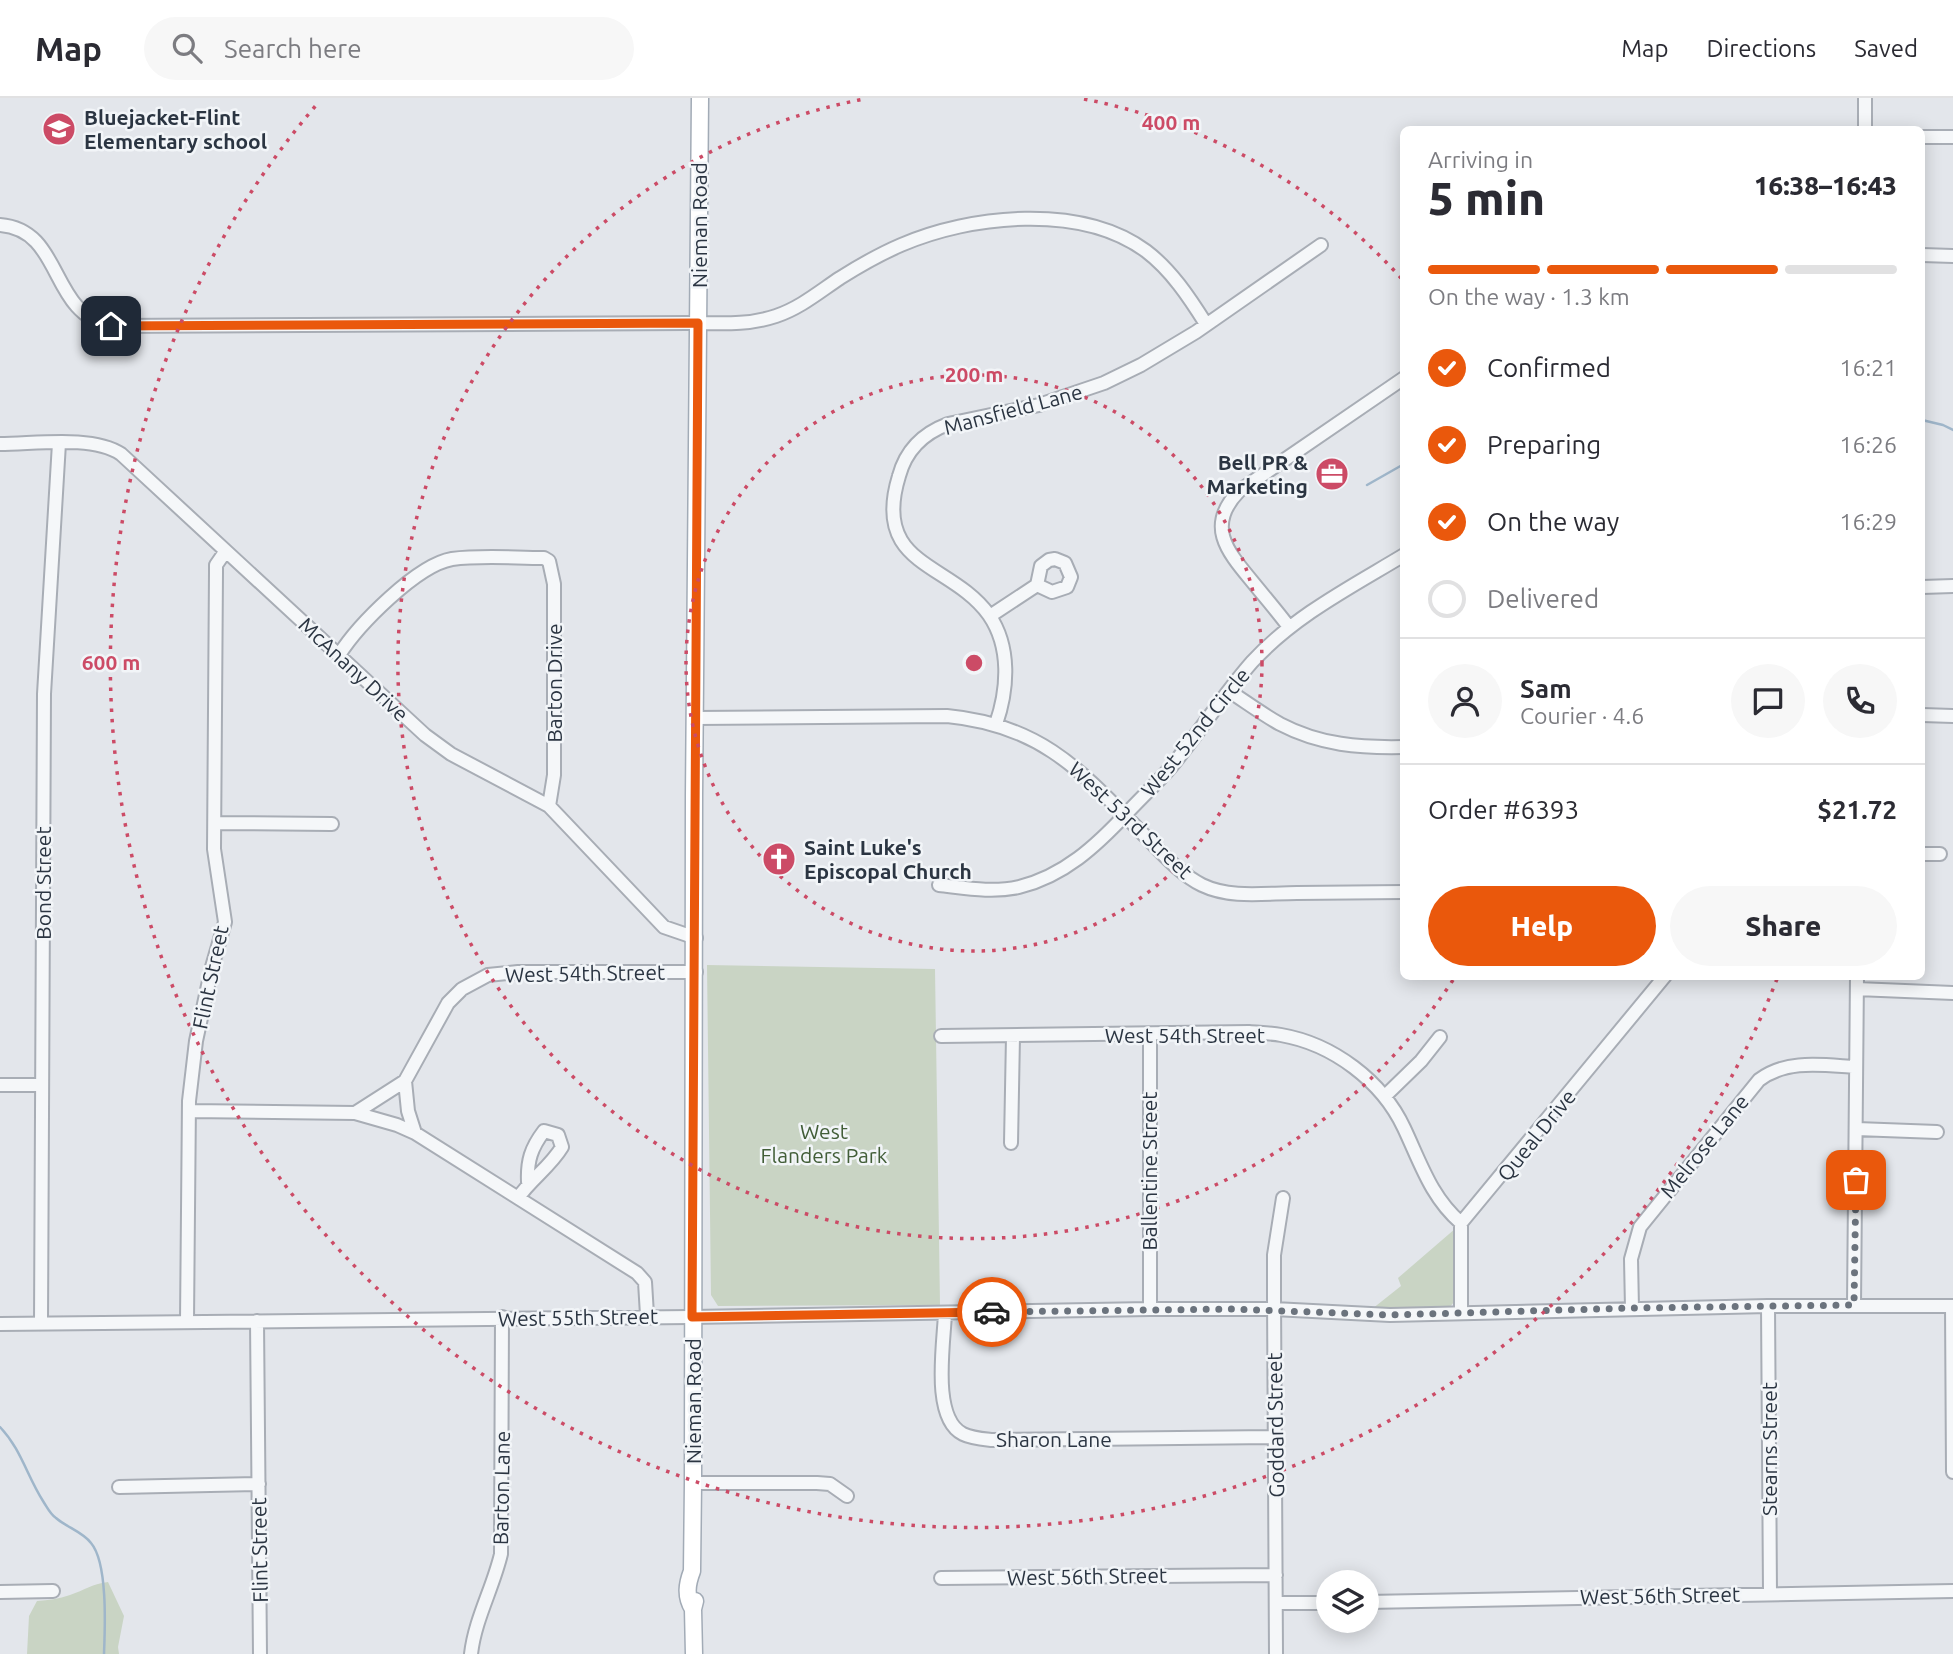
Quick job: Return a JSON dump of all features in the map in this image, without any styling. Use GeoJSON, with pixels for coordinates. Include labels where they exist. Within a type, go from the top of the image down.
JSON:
{"type":"FeatureCollection","features":[{"type":"Feature","properties":{"kind":"main road","name":"Nieman Road"},"geometry":{"type":"LineString","coordinates":[[694,1654],[693,1609],[696,1581],[692,1571],[692,1317],[700,98]]}},
{"type":"Feature","properties":{"kind":"street"},"geometry":{"type":"LineString","coordinates":[[1865,98],[1865,126]]}},
{"type":"Feature","properties":{"kind":"street"},"geometry":{"type":"LineString","coordinates":[[1925,137],[1953,137]]}},
{"type":"Feature","properties":{"kind":"street"},"geometry":{"type":"LineString","coordinates":[[0,225],[16,228],[37,242],[74,305],[84,315],[111,326],[747,323],[777,316],[802,305],[863,264],[931,234],[992,222],[1040,220],[1093,226],[1131,241],[1170,273],[1206,324]]}},
{"type":"Feature","properties":{"kind":"street","name":"Mansfield Lane"},"geometry":{"type":"LineString","coordinates":[[996,724],[1004,697],[1006,673],[1002,649],[990,616],[972,597],[918,560],[901,539],[895,521],[894,493],[910,451],[929,433],[948,424],[1040,405],[1104,383],[1168,350],[1321,245]]}},
{"type":"Feature","properties":{"kind":"street"},"geometry":{"type":"LineString","coordinates":[[1925,255],[1953,256]]}},
{"type":"Feature","properties":{"kind":"street"},"geometry":{"type":"LineString","coordinates":[[1289,627],[1227,549],[1221,531],[1222,515],[1239,491],[1400,381]]}},
{"type":"Feature","properties":{"kind":"street","name":"Bond Street"},"geometry":{"type":"LineString","coordinates":[[41,1323],[44,694],[59,443]]}},
{"type":"Feature","properties":{"kind":"street","name":"McAnany Drive"},"geometry":{"type":"LineString","coordinates":[[0,444],[95,443],[111,447],[400,713],[451,754],[549,806],[664,927],[695,938]]}},
{"type":"Feature","properties":{"kind":"street","name":"Flint Street"},"geometry":{"type":"LineString","coordinates":[[187,1321],[189,1111],[196,1041],[225,922],[215,868],[215,823],[216,565],[225,552]]}},
{"type":"Feature","properties":{"kind":"street","name":"Barton Drive"},"geometry":{"type":"LineString","coordinates":[[339,655],[365,623],[420,572],[434,565],[465,558],[544,558],[549,561],[554,584],[554,775],[549,806]]}},
{"type":"Feature","properties":{"kind":"street","name":"West 52nd Circle"},"geometry":{"type":"LineString","coordinates":[[939,885],[1000,890],[1049,876],[1071,865],[1093,848],[1170,768],[1251,663],[1289,627],[1400,558]]}},
{"type":"Feature","properties":{"kind":"street"},"geometry":{"type":"LineString","coordinates":[[990,616],[1037,585]]}},
{"type":"Feature","properties":{"kind":"street"},"geometry":{"type":"LineString","coordinates":[[1925,587],[1953,586]]}},
{"type":"Feature","properties":{"kind":"street"},"geometry":{"type":"LineString","coordinates":[[1229,691],[1294,730],[1314,738],[1357,747],[1400,747]]}},
{"type":"Feature","properties":{"kind":"street"},"geometry":{"type":"LineString","coordinates":[[1925,715],[1953,716]]}},
{"type":"Feature","properties":{"kind":"street","name":"West 53rd Street"},"geometry":{"type":"LineString","coordinates":[[696,718],[947,716],[996,724],[1044,745],[1081,771],[1181,872],[1201,885],[1234,894],[1400,892]]}},
{"type":"Feature","properties":{"kind":"street"},"geometry":{"type":"LineString","coordinates":[[215,823],[332,824]]}},
{"type":"Feature","properties":{"kind":"street"},"geometry":{"type":"LineString","coordinates":[[1925,854],[1940,854]]}},
{"type":"Feature","properties":{"kind":"street","name":"West 54th Street"},"geometry":{"type":"LineString","coordinates":[[355,1113],[405,1081],[447,1003],[477,979],[510,972],[696,972]]}},
{"type":"Feature","properties":{"kind":"street","name":"Queal Drive"},"geometry":{"type":"LineString","coordinates":[[1461,1223],[1662,980]]}},
{"type":"Feature","properties":{"kind":"street"},"geometry":{"type":"LineString","coordinates":[[1854,1305],[1857,983],[1953,993]]}},
{"type":"Feature","properties":{"kind":"street","name":"West 54th Street"},"geometry":{"type":"LineString","coordinates":[[941,1036],[1249,1032],[1281,1035],[1325,1050],[1345,1062],[1385,1096],[1403,1125],[1423,1174],[1435,1195],[1461,1223]]}},
{"type":"Feature","properties":{"kind":"street","name":"Ballentine Street"},"geometry":{"type":"LineString","coordinates":[[1150,1034],[1150,1309]]}},
{"type":"Feature","properties":{"kind":"street"},"geometry":{"type":"LineString","coordinates":[[1012,1143],[1013,1036]]}},
{"type":"Feature","properties":{"kind":"street"},"geometry":{"type":"LineString","coordinates":[[1385,1096],[1421,1061],[1440,1037]]}},
{"type":"Feature","properties":{"kind":"street","name":"Melrose Lane"},"geometry":{"type":"LineString","coordinates":[[1632,1308],[1631,1259],[1640,1227],[1759,1080],[1779,1068],[1795,1065],[1855,1067]]}},
{"type":"Feature","properties":{"kind":"street"},"geometry":{"type":"LineString","coordinates":[[405,1081],[408,1111],[415,1133]]}},
{"type":"Feature","properties":{"kind":"street"},"geometry":{"type":"LineString","coordinates":[[0,1085],[42,1085]]}},
{"type":"Feature","properties":{"kind":"street"},"geometry":{"type":"LineString","coordinates":[[189,1111],[355,1113],[415,1133],[637,1273],[645,1282],[647,1315]]}},
{"type":"Feature","properties":{"kind":"street"},"geometry":{"type":"LineString","coordinates":[[1857,1129],[1937,1132]]}},
{"type":"Feature","properties":{"kind":"street"},"geometry":{"type":"LineString","coordinates":[[518,1198],[528,1182]]}},
{"type":"Feature","properties":{"kind":"street","name":"Goddard Street"},"geometry":{"type":"LineString","coordinates":[[1276,1654],[1274,1255],[1283,1198]]}},
{"type":"Feature","properties":{"kind":"street"},"geometry":{"type":"LineString","coordinates":[[1461,1223],[1461,1313]]}},
{"type":"Feature","properties":{"kind":"street","name":"Stearns Street"},"geometry":{"type":"LineString","coordinates":[[1768,1306],[1770,1593]]}},
{"type":"Feature","properties":{"kind":"street"},"geometry":{"type":"LineString","coordinates":[[1952,1306],[1953,1472]]}},
{"type":"Feature","properties":{"kind":"street","name":"West 55th Street"},"geometry":{"type":"LineString","coordinates":[[0,1324],[1150,1309],[1390,1315],[1632,1308],[1952,1306]]}},
{"type":"Feature","properties":{"kind":"street","name":"Sharon Lane"},"geometry":{"type":"LineString","coordinates":[[945,1313],[943,1403],[949,1423],[963,1434],[990,1440],[1275,1437]]}},
{"type":"Feature","properties":{"kind":"street","name":"Barton Lane"},"geometry":{"type":"LineString","coordinates":[[471,1654],[478,1620],[496,1576],[501,1554],[502,1317]]}},
{"type":"Feature","properties":{"kind":"street","name":"Flint Street"},"geometry":{"type":"LineString","coordinates":[[257,1321],[260,1654]]}},
{"type":"Feature","properties":{"kind":"street"},"geometry":{"type":"LineString","coordinates":[[693,1483],[830,1484],[847,1496]]}},
{"type":"Feature","properties":{"kind":"street"},"geometry":{"type":"LineString","coordinates":[[119,1487],[259,1485]]}},
{"type":"Feature","properties":{"kind":"street","name":"West 56th Street"},"geometry":{"type":"LineString","coordinates":[[941,1578],[1276,1575]]}},
{"type":"Feature","properties":{"kind":"street"},"geometry":{"type":"LineString","coordinates":[[0,1592],[53,1591]]}},
{"type":"Feature","properties":{"kind":"street","name":"West 56th Street"},"geometry":{"type":"LineString","coordinates":[[1379,1602],[1953,1591]]}},
{"type":"Feature","properties":{"kind":"street"},"geometry":{"type":"LineString","coordinates":[[1276,1604],[1316,1602]]}},
{"type":"Feature","properties":{"kind":"green space","name":"West Flanders Park"},"geometry":{"type":"Polygon","coordinates":[[[707,965],[935,969],[940,1305],[718,1306],[711,1295],[707,965]]]}},
{"type":"Feature","properties":{"kind":"green space"},"geometry":{"type":"Polygon","coordinates":[[[1456,1228],[1454,1302],[1449,1308],[1372,1309],[1401,1286],[1398,1278],[1456,1228]]]}},
{"type":"Feature","properties":{"kind":"green space"},"geometry":{"type":"Polygon","coordinates":[[[108,1582],[124,1616],[119,1654],[27,1654],[29,1616],[37,1601],[62,1597],[108,1582]]]}},
{"type":"Feature","properties":{"kind":"waterway"},"geometry":{"type":"LineString","coordinates":[[1925,421],[1953,430]]}},
{"type":"Feature","properties":{"kind":"waterway"},"geometry":{"type":"LineString","coordinates":[[1367,485],[1400,466]]}},
{"type":"Feature","properties":{"kind":"waterway"},"geometry":{"type":"LineString","coordinates":[[0,1427],[19,1453],[37,1492],[50,1512],[88,1539],[96,1552],[103,1580],[104,1654]]}},
{"type":"Feature","properties":{"kind":"way so far"},"geometry":{"type":"LineString","coordinates":[[992,1312],[1231,1309],[1390,1315],[1854,1305],[1856,1180]]}},
{"type":"Feature","properties":{"kind":"place","name":"Bluejacket-Flint Elementary school"},"geometry":{"type":"Point","coordinates":[59,129]}},
{"type":"Feature","properties":{"kind":"place","name":"Bell PR & Marketing"},"geometry":{"type":"Point","coordinates":[1332,474]}},
{"type":"Feature","properties":{"kind":"place","name":"Saint Luke's Episcopal Church"},"geometry":{"type":"Point","coordinates":[779,859]}},
{"type":"Feature","properties":{"kind":"route"},"geometry":{"type":"LineString","coordinates":[[111,326],[698,323],[692,1317],[992,1312]]}}]}
